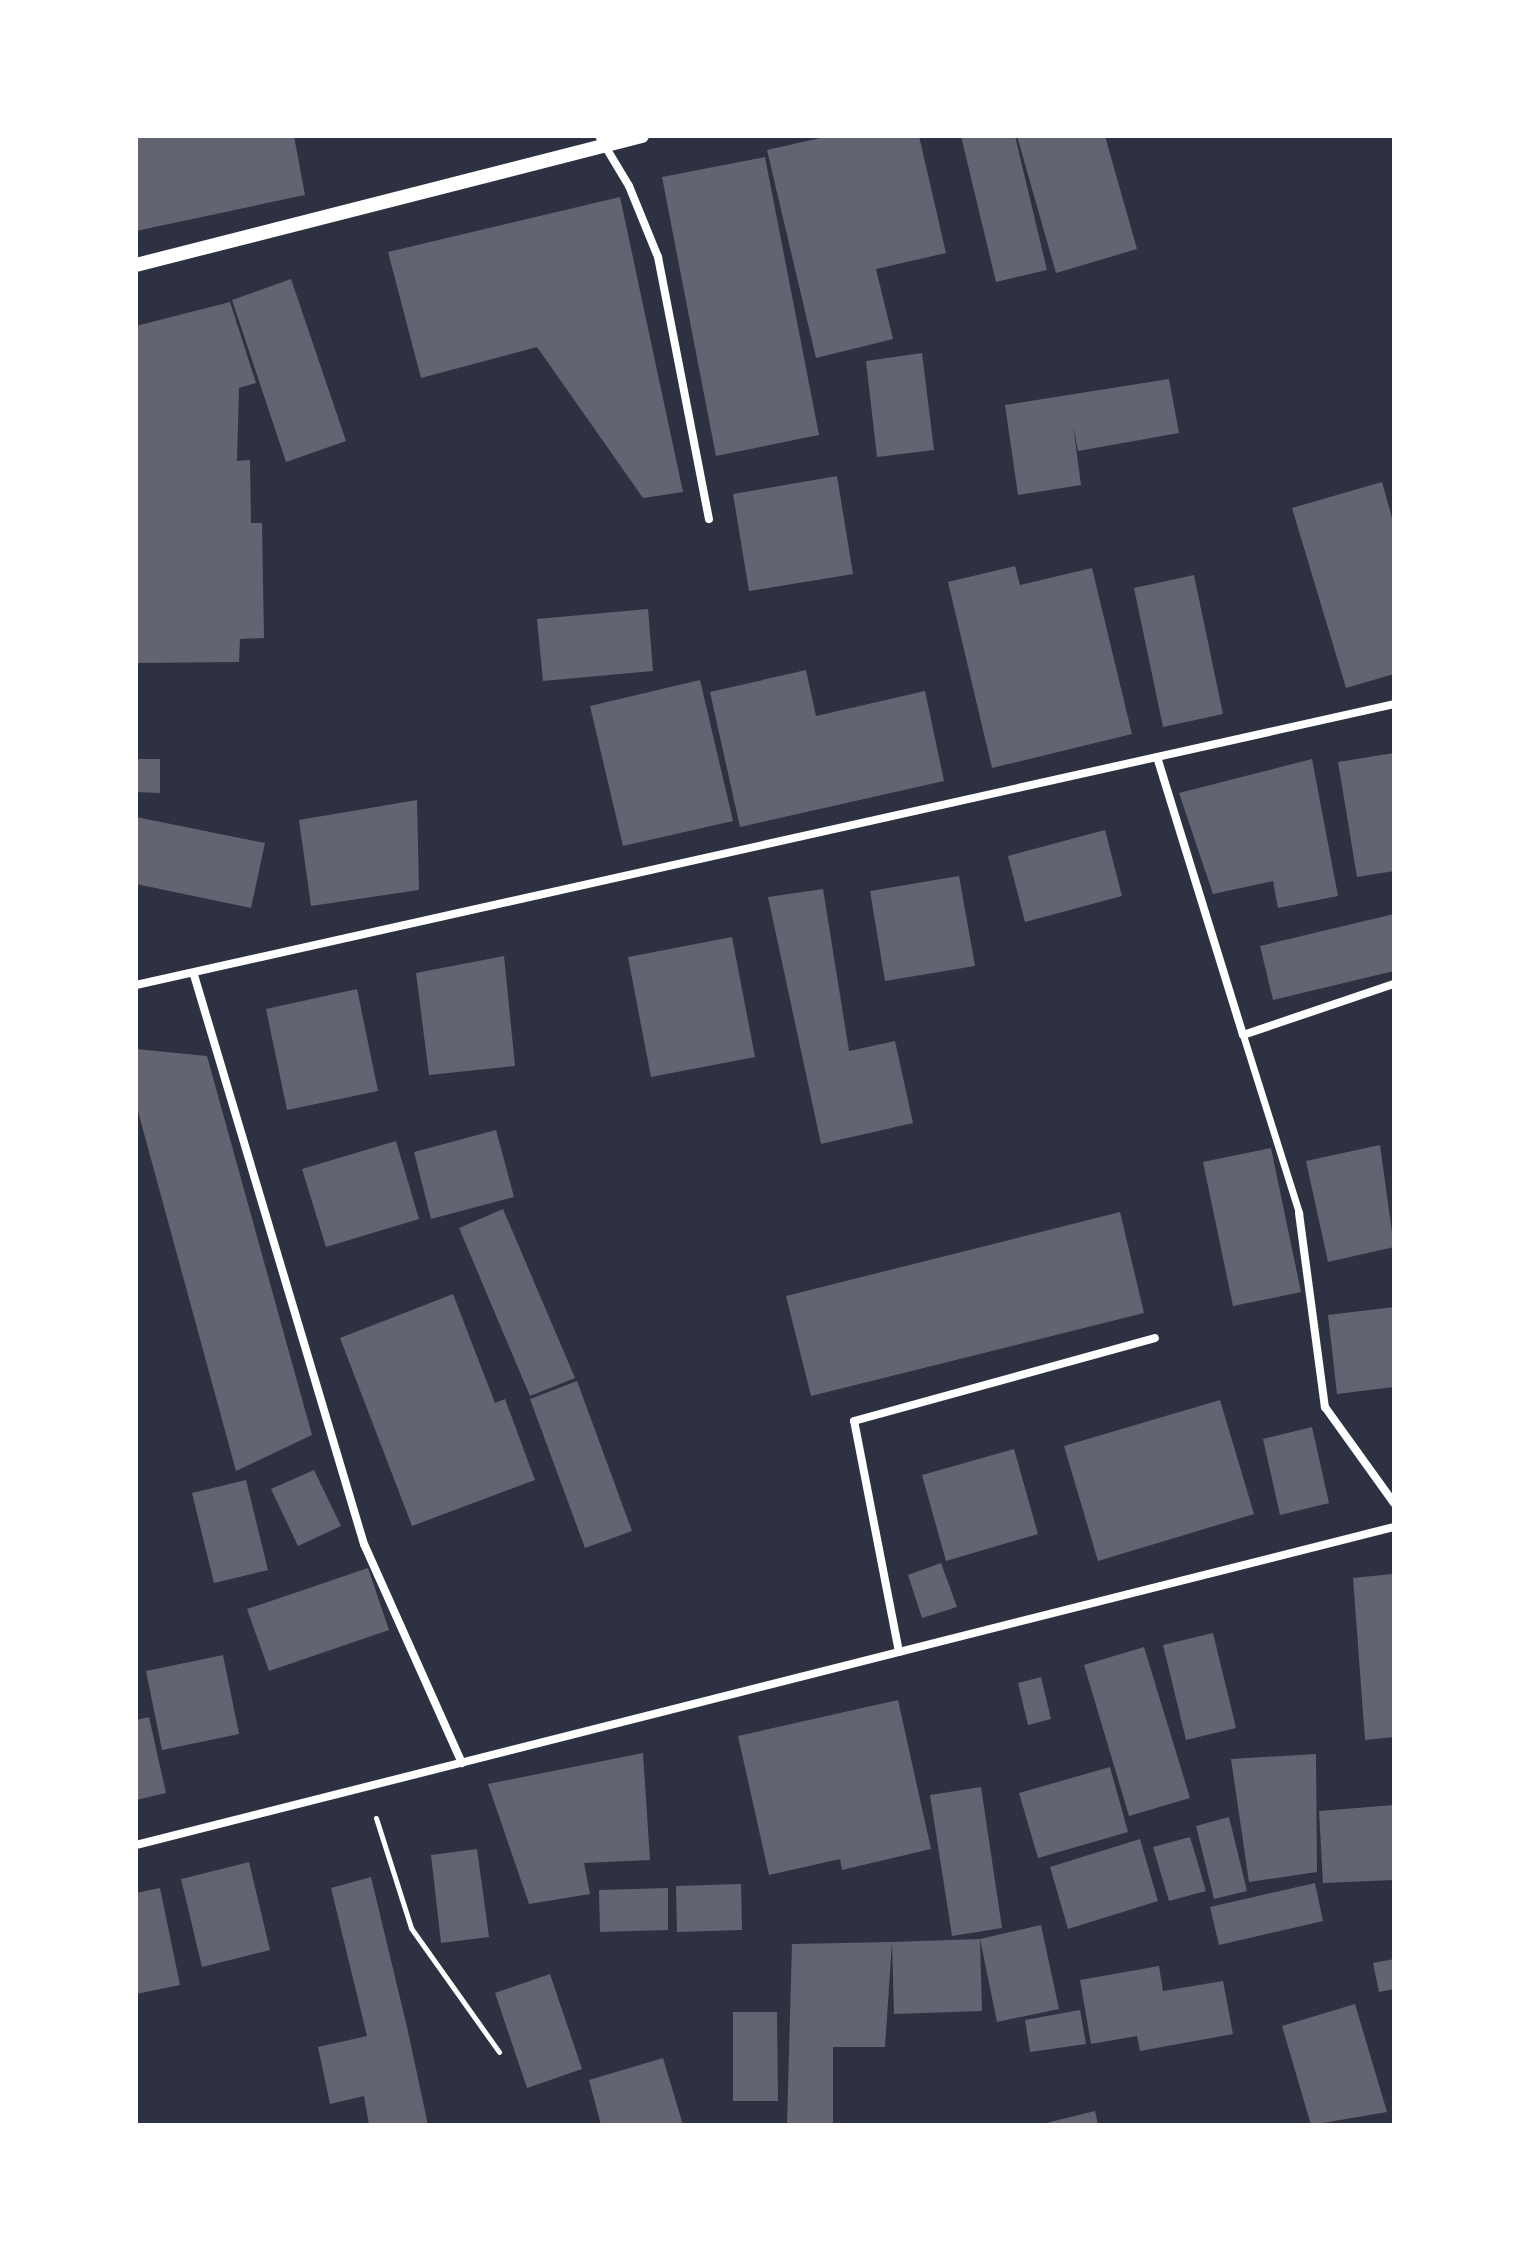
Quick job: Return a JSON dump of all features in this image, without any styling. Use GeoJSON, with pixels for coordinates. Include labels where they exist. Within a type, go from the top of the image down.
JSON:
{"type":"FeatureCollection","features":[{"type":"Feature","properties":{"kind":"street"},"geometry":{"type":"LineString","coordinates":[[136,265],[600,141],[642,136]]}},
{"type":"Feature","properties":{"kind":"street"},"geometry":{"type":"LineString","coordinates":[[600,141],[629,186],[658,257],[709,519]]}},
{"type":"Feature","properties":{"kind":"street"},"geometry":{"type":"LineString","coordinates":[[136,985],[194,975],[1394,704]]}},
{"type":"Feature","properties":{"kind":"street"},"geometry":{"type":"LineString","coordinates":[[1157,757],[1299,1213],[1325,1407],[1394,1503]]}},
{"type":"Feature","properties":{"kind":"street"},"geometry":{"type":"LineString","coordinates":[[194,975],[364,1544],[462,1763]]}},
{"type":"Feature","properties":{"kind":"street"},"geometry":{"type":"LineString","coordinates":[[1243,1035],[1394,984]]}},
{"type":"Feature","properties":{"kind":"street"},"geometry":{"type":"LineString","coordinates":[[899,1652],[854,1421],[1155,1338]]}},
{"type":"Feature","properties":{"kind":"street"},"geometry":{"type":"LineString","coordinates":[[136,1845],[1394,1527]]}},
{"type":"Feature","properties":{"kind":"path"},"geometry":{"type":"LineString","coordinates":[[366,1786],[411,1928],[499,2052]]}},
{"type":"Feature","properties":{"kind":"building"},"geometry":{"type":"Polygon","coordinates":[[[136,136],[294,136],[305,195],[136,231],[136,136]]]}},
{"type":"Feature","properties":{"kind":"building"},"geometry":{"type":"Polygon","coordinates":[[[829,136],[919,136],[946,253],[876,269],[893,339],[816,358],[767,150],[829,136]]]}},
{"type":"Feature","properties":{"kind":"building"},"geometry":{"type":"Polygon","coordinates":[[[961,136],[1015,136],[1047,270],[996,282],[961,136]]]}},
{"type":"Feature","properties":{"kind":"building"},"geometry":{"type":"Polygon","coordinates":[[[1017,136],[1105,136],[1137,249],[1056,273],[1017,136]]]}},
{"type":"Feature","properties":{"kind":"building"},"geometry":{"type":"Polygon","coordinates":[[[765,157],[819,435],[716,456],[662,177],[765,157]]]}},
{"type":"Feature","properties":{"kind":"building"},"geometry":{"type":"Polygon","coordinates":[[[620,197],[683,492],[643,498],[537,347],[421,378],[388,252],[620,197]]]}},
{"type":"Feature","properties":{"kind":"building"},"geometry":{"type":"Polygon","coordinates":[[[291,279],[346,441],[286,462],[232,300],[291,279]]]}},
{"type":"Feature","properties":{"kind":"building"},"geometry":{"type":"Polygon","coordinates":[[[230,302],[256,383],[239,388],[237,461],[250,460],[251,523],[262,523],[264,638],[240,639],[239,662],[136,663],[136,326],[230,302]]]}},
{"type":"Feature","properties":{"kind":"building"},"geometry":{"type":"Polygon","coordinates":[[[922,353],[934,450],[877,457],[866,361],[922,353]]]}},
{"type":"Feature","properties":{"kind":"building"},"geometry":{"type":"Polygon","coordinates":[[[1169,379],[1179,433],[1078,451],[1073,425],[1081,485],[1018,495],[1005,405],[1169,379]]]}},
{"type":"Feature","properties":{"kind":"building"},"geometry":{"type":"Polygon","coordinates":[[[837,476],[853,574],[749,591],[733,494],[837,476]]]}},
{"type":"Feature","properties":{"kind":"building"},"geometry":{"type":"Polygon","coordinates":[[[1382,482],[1394,525],[1394,674],[1346,688],[1292,508],[1382,482]]]}},
{"type":"Feature","properties":{"kind":"building"},"geometry":{"type":"Polygon","coordinates":[[[1015,566],[1020,585],[1092,568],[1132,734],[992,768],[948,582],[1015,566]]]}},
{"type":"Feature","properties":{"kind":"building"},"geometry":{"type":"Polygon","coordinates":[[[1194,575],[1223,714],[1163,727],[1134,588],[1194,575]]]}},
{"type":"Feature","properties":{"kind":"building"},"geometry":{"type":"Polygon","coordinates":[[[648,609],[653,671],[543,681],[537,619],[648,609]]]}},
{"type":"Feature","properties":{"kind":"building"},"geometry":{"type":"Polygon","coordinates":[[[806,670],[816,716],[925,691],[944,781],[740,827],[710,692],[806,670]]]}},
{"type":"Feature","properties":{"kind":"building"},"geometry":{"type":"Polygon","coordinates":[[[700,680],[733,821],[623,846],[590,706],[700,680]]]}},
{"type":"Feature","properties":{"kind":"building"},"geometry":{"type":"Polygon","coordinates":[[[1394,753],[1394,871],[1357,877],[1338,762],[1394,753]]]}},
{"type":"Feature","properties":{"kind":"building"},"geometry":{"type":"Polygon","coordinates":[[[136,759],[160,759],[160,793],[136,792],[136,759]]]}},
{"type":"Feature","properties":{"kind":"building"},"geometry":{"type":"Polygon","coordinates":[[[1312,759],[1338,896],[1278,908],[1273,881],[1213,894],[1179,793],[1312,759]]]}},
{"type":"Feature","properties":{"kind":"building"},"geometry":{"type":"Polygon","coordinates":[[[417,800],[419,890],[311,906],[299,820],[417,800]]]}},
{"type":"Feature","properties":{"kind":"building"},"geometry":{"type":"Polygon","coordinates":[[[136,817],[265,843],[251,908],[136,884],[136,817]]]}},
{"type":"Feature","properties":{"kind":"building"},"geometry":{"type":"Polygon","coordinates":[[[1105,830],[1122,896],[1025,922],[1008,856],[1105,830]]]}},
{"type":"Feature","properties":{"kind":"building"},"geometry":{"type":"Polygon","coordinates":[[[959,876],[975,966],[885,981],[870,891],[959,876]]]}},
{"type":"Feature","properties":{"kind":"building"},"geometry":{"type":"Polygon","coordinates":[[[823,889],[849,1051],[895,1041],[913,1123],[821,1144],[768,897],[823,889]]]}},
{"type":"Feature","properties":{"kind":"building"},"geometry":{"type":"Polygon","coordinates":[[[1394,914],[1394,971],[1273,1000],[1260,946],[1394,914]]]}},
{"type":"Feature","properties":{"kind":"building"},"geometry":{"type":"Polygon","coordinates":[[[732,937],[755,1057],[651,1077],[628,957],[732,937]]]}},
{"type":"Feature","properties":{"kind":"building"},"geometry":{"type":"Polygon","coordinates":[[[504,956],[515,1066],[429,1075],[416,973],[504,956]]]}},
{"type":"Feature","properties":{"kind":"building"},"geometry":{"type":"Polygon","coordinates":[[[357,989],[378,1091],[287,1110],[266,1009],[357,989]]]}},
{"type":"Feature","properties":{"kind":"building"},"geometry":{"type":"Polygon","coordinates":[[[136,1049],[207,1056],[312,1435],[236,1471],[136,1104],[136,1049]]]}},
{"type":"Feature","properties":{"kind":"building"},"geometry":{"type":"Polygon","coordinates":[[[496,1130],[514,1197],[431,1219],[414,1152],[496,1130]]]}},
{"type":"Feature","properties":{"kind":"building"},"geometry":{"type":"Polygon","coordinates":[[[396,1141],[419,1219],[326,1247],[302,1169],[396,1141]]]}},
{"type":"Feature","properties":{"kind":"building"},"geometry":{"type":"Polygon","coordinates":[[[1380,1145],[1394,1247],[1328,1262],[1306,1161],[1380,1145]]]}},
{"type":"Feature","properties":{"kind":"building"},"geometry":{"type":"Polygon","coordinates":[[[1271,1148],[1301,1292],[1233,1306],[1203,1162],[1271,1148]]]}},
{"type":"Feature","properties":{"kind":"building"},"geometry":{"type":"Polygon","coordinates":[[[503,1209],[575,1378],[530,1396],[459,1228],[503,1209]]]}},
{"type":"Feature","properties":{"kind":"building"},"geometry":{"type":"Polygon","coordinates":[[[1120,1212],[1144,1313],[811,1396],[786,1296],[1120,1212]]]}},
{"type":"Feature","properties":{"kind":"building"},"geometry":{"type":"Polygon","coordinates":[[[453,1294],[495,1403],[505,1399],[535,1480],[412,1526],[340,1338],[453,1294]]]}},
{"type":"Feature","properties":{"kind":"building"},"geometry":{"type":"Polygon","coordinates":[[[1394,1307],[1394,1387],[1337,1394],[1328,1315],[1394,1307]]]}},
{"type":"Feature","properties":{"kind":"building"},"geometry":{"type":"Polygon","coordinates":[[[577,1381],[632,1531],[585,1548],[530,1399],[577,1381]]]}},
{"type":"Feature","properties":{"kind":"building"},"geometry":{"type":"Polygon","coordinates":[[[1220,1400],[1254,1514],[1098,1561],[1064,1446],[1220,1400]]]}},
{"type":"Feature","properties":{"kind":"building"},"geometry":{"type":"Polygon","coordinates":[[[1312,1427],[1329,1503],[1280,1515],[1263,1439],[1312,1427]]]}},
{"type":"Feature","properties":{"kind":"building"},"geometry":{"type":"Polygon","coordinates":[[[1014,1449],[1038,1534],[946,1561],[922,1475],[1014,1449]]]}},
{"type":"Feature","properties":{"kind":"building"},"geometry":{"type":"Polygon","coordinates":[[[314,1470],[341,1526],[298,1546],[271,1489],[314,1470]]]}},
{"type":"Feature","properties":{"kind":"building"},"geometry":{"type":"Polygon","coordinates":[[[246,1480],[268,1570],[214,1583],[192,1493],[246,1480]]]}},
{"type":"Feature","properties":{"kind":"building"},"geometry":{"type":"Polygon","coordinates":[[[941,1563],[957,1607],[922,1618],[908,1575],[941,1563]]]}},
{"type":"Feature","properties":{"kind":"building"},"geometry":{"type":"Polygon","coordinates":[[[368,1568],[389,1630],[269,1671],[247,1609],[368,1568]]]}},
{"type":"Feature","properties":{"kind":"building"},"geometry":{"type":"Polygon","coordinates":[[[1392,1574],[1394,1737],[1365,1740],[1353,1578],[1392,1574]]]}},
{"type":"Feature","properties":{"kind":"building"},"geometry":{"type":"Polygon","coordinates":[[[1213,1633],[1236,1728],[1186,1740],[1163,1645],[1213,1633]]]}},
{"type":"Feature","properties":{"kind":"building"},"geometry":{"type":"Polygon","coordinates":[[[1144,1647],[1190,1798],[1129,1816],[1084,1665],[1144,1647]]]}},
{"type":"Feature","properties":{"kind":"building"},"geometry":{"type":"Polygon","coordinates":[[[223,1655],[239,1734],[162,1750],[146,1671],[223,1655]]]}},
{"type":"Feature","properties":{"kind":"building"},"geometry":{"type":"Polygon","coordinates":[[[1041,1677],[1051,1719],[1028,1725],[1018,1683],[1041,1677]]]}},
{"type":"Feature","properties":{"kind":"building"},"geometry":{"type":"Polygon","coordinates":[[[898,1700],[931,1849],[842,1870],[840,1859],[769,1875],[738,1736],[898,1700]]]}},
{"type":"Feature","properties":{"kind":"building"},"geometry":{"type":"Polygon","coordinates":[[[149,1717],[166,1793],[136,1800],[136,1720],[149,1717]]]}},
{"type":"Feature","properties":{"kind":"building"},"geometry":{"type":"Polygon","coordinates":[[[643,1753],[650,1860],[584,1863],[590,1894],[529,1904],[488,1784],[643,1753]]]}},
{"type":"Feature","properties":{"kind":"building"},"geometry":{"type":"Polygon","coordinates":[[[1316,1754],[1317,1872],[1249,1882],[1231,1759],[1316,1754]]]}},
{"type":"Feature","properties":{"kind":"building"},"geometry":{"type":"Polygon","coordinates":[[[1110,1767],[1128,1832],[1038,1858],[1019,1793],[1110,1767]]]}},
{"type":"Feature","properties":{"kind":"building"},"geometry":{"type":"Polygon","coordinates":[[[981,1787],[1002,1928],[952,1936],[930,1795],[981,1787]]]}},
{"type":"Feature","properties":{"kind":"building"},"geometry":{"type":"Polygon","coordinates":[[[1394,1805],[1394,1880],[1323,1883],[1319,1811],[1394,1805]]]}},
{"type":"Feature","properties":{"kind":"building"},"geometry":{"type":"Polygon","coordinates":[[[1229,1817],[1247,1891],[1214,1899],[1196,1826],[1229,1817]]]}},
{"type":"Feature","properties":{"kind":"building"},"geometry":{"type":"Polygon","coordinates":[[[1190,1837],[1206,1891],[1169,1901],[1153,1847],[1190,1837]]]}},
{"type":"Feature","properties":{"kind":"building"},"geometry":{"type":"Polygon","coordinates":[[[1140,1839],[1158,1901],[1068,1929],[1050,1867],[1140,1839]]]}},
{"type":"Feature","properties":{"kind":"building"},"geometry":{"type":"Polygon","coordinates":[[[477,1849],[489,1937],[441,1943],[431,1855],[477,1849]]]}},
{"type":"Feature","properties":{"kind":"building"},"geometry":{"type":"Polygon","coordinates":[[[249,1862],[270,1950],[202,1967],[181,1879],[249,1862]]]}},
{"type":"Feature","properties":{"kind":"building"},"geometry":{"type":"Polygon","coordinates":[[[371,1877],[428,2125],[369,2125],[364,2096],[330,2104],[318,2047],[367,2036],[331,1888],[371,1877]]]}},
{"type":"Feature","properties":{"kind":"building"},"geometry":{"type":"Polygon","coordinates":[[[1315,1883],[1323,1921],[1219,1945],[1210,1907],[1315,1883]]]}},
{"type":"Feature","properties":{"kind":"building"},"geometry":{"type":"Polygon","coordinates":[[[741,1884],[742,1930],[677,1932],[676,1886],[741,1884]]]}},
{"type":"Feature","properties":{"kind":"building"},"geometry":{"type":"Polygon","coordinates":[[[160,1888],[180,1985],[136,1994],[136,1893],[160,1888]]]}},
{"type":"Feature","properties":{"kind":"building"},"geometry":{"type":"Polygon","coordinates":[[[668,1888],[668,1930],[600,1932],[599,1890],[668,1888]]]}},
{"type":"Feature","properties":{"kind":"building"},"geometry":{"type":"Polygon","coordinates":[[[1041,1925],[1059,2009],[997,2022],[980,1939],[1041,1925]]]}},
{"type":"Feature","properties":{"kind":"building"},"geometry":{"type":"Polygon","coordinates":[[[980,1939],[982,2011],[894,2014],[892,1942],[980,1939]]]}},
{"type":"Feature","properties":{"kind":"building"},"geometry":{"type":"Polygon","coordinates":[[[892,1942],[885,2047],[833,2047],[833,2125],[787,2125],[792,1944],[892,1942]]]}},
{"type":"Feature","properties":{"kind":"building"},"geometry":{"type":"Polygon","coordinates":[[[1394,1959],[1394,1989],[1379,1992],[1373,1963],[1394,1959]]]}},
{"type":"Feature","properties":{"kind":"building"},"geometry":{"type":"Polygon","coordinates":[[[1159,1966],[1163,1991],[1223,1981],[1233,2034],[1140,2051],[1137,2036],[1091,2044],[1080,1980],[1159,1966]]]}},
{"type":"Feature","properties":{"kind":"building"},"geometry":{"type":"Polygon","coordinates":[[[550,1974],[582,2069],[527,2088],[495,1993],[550,1974]]]}},
{"type":"Feature","properties":{"kind":"building"},"geometry":{"type":"Polygon","coordinates":[[[1355,2004],[1387,2112],[1311,2125],[1282,2026],[1355,2004]]]}},
{"type":"Feature","properties":{"kind":"building"},"geometry":{"type":"Polygon","coordinates":[[[1080,2010],[1086,2044],[1030,2052],[1025,2020],[1080,2010]]]}},
{"type":"Feature","properties":{"kind":"building"},"geometry":{"type":"Polygon","coordinates":[[[733,2012],[777,2012],[778,2101],[733,2101],[733,2012]]]}},
{"type":"Feature","properties":{"kind":"building"},"geometry":{"type":"Polygon","coordinates":[[[663,2058],[683,2125],[601,2125],[589,2080],[663,2058]]]}},
{"type":"Feature","properties":{"kind":"building"},"geometry":{"type":"Polygon","coordinates":[[[1095,2111],[1098,2125],[1042,2125],[1042,2124],[1095,2111]]]}}]}
